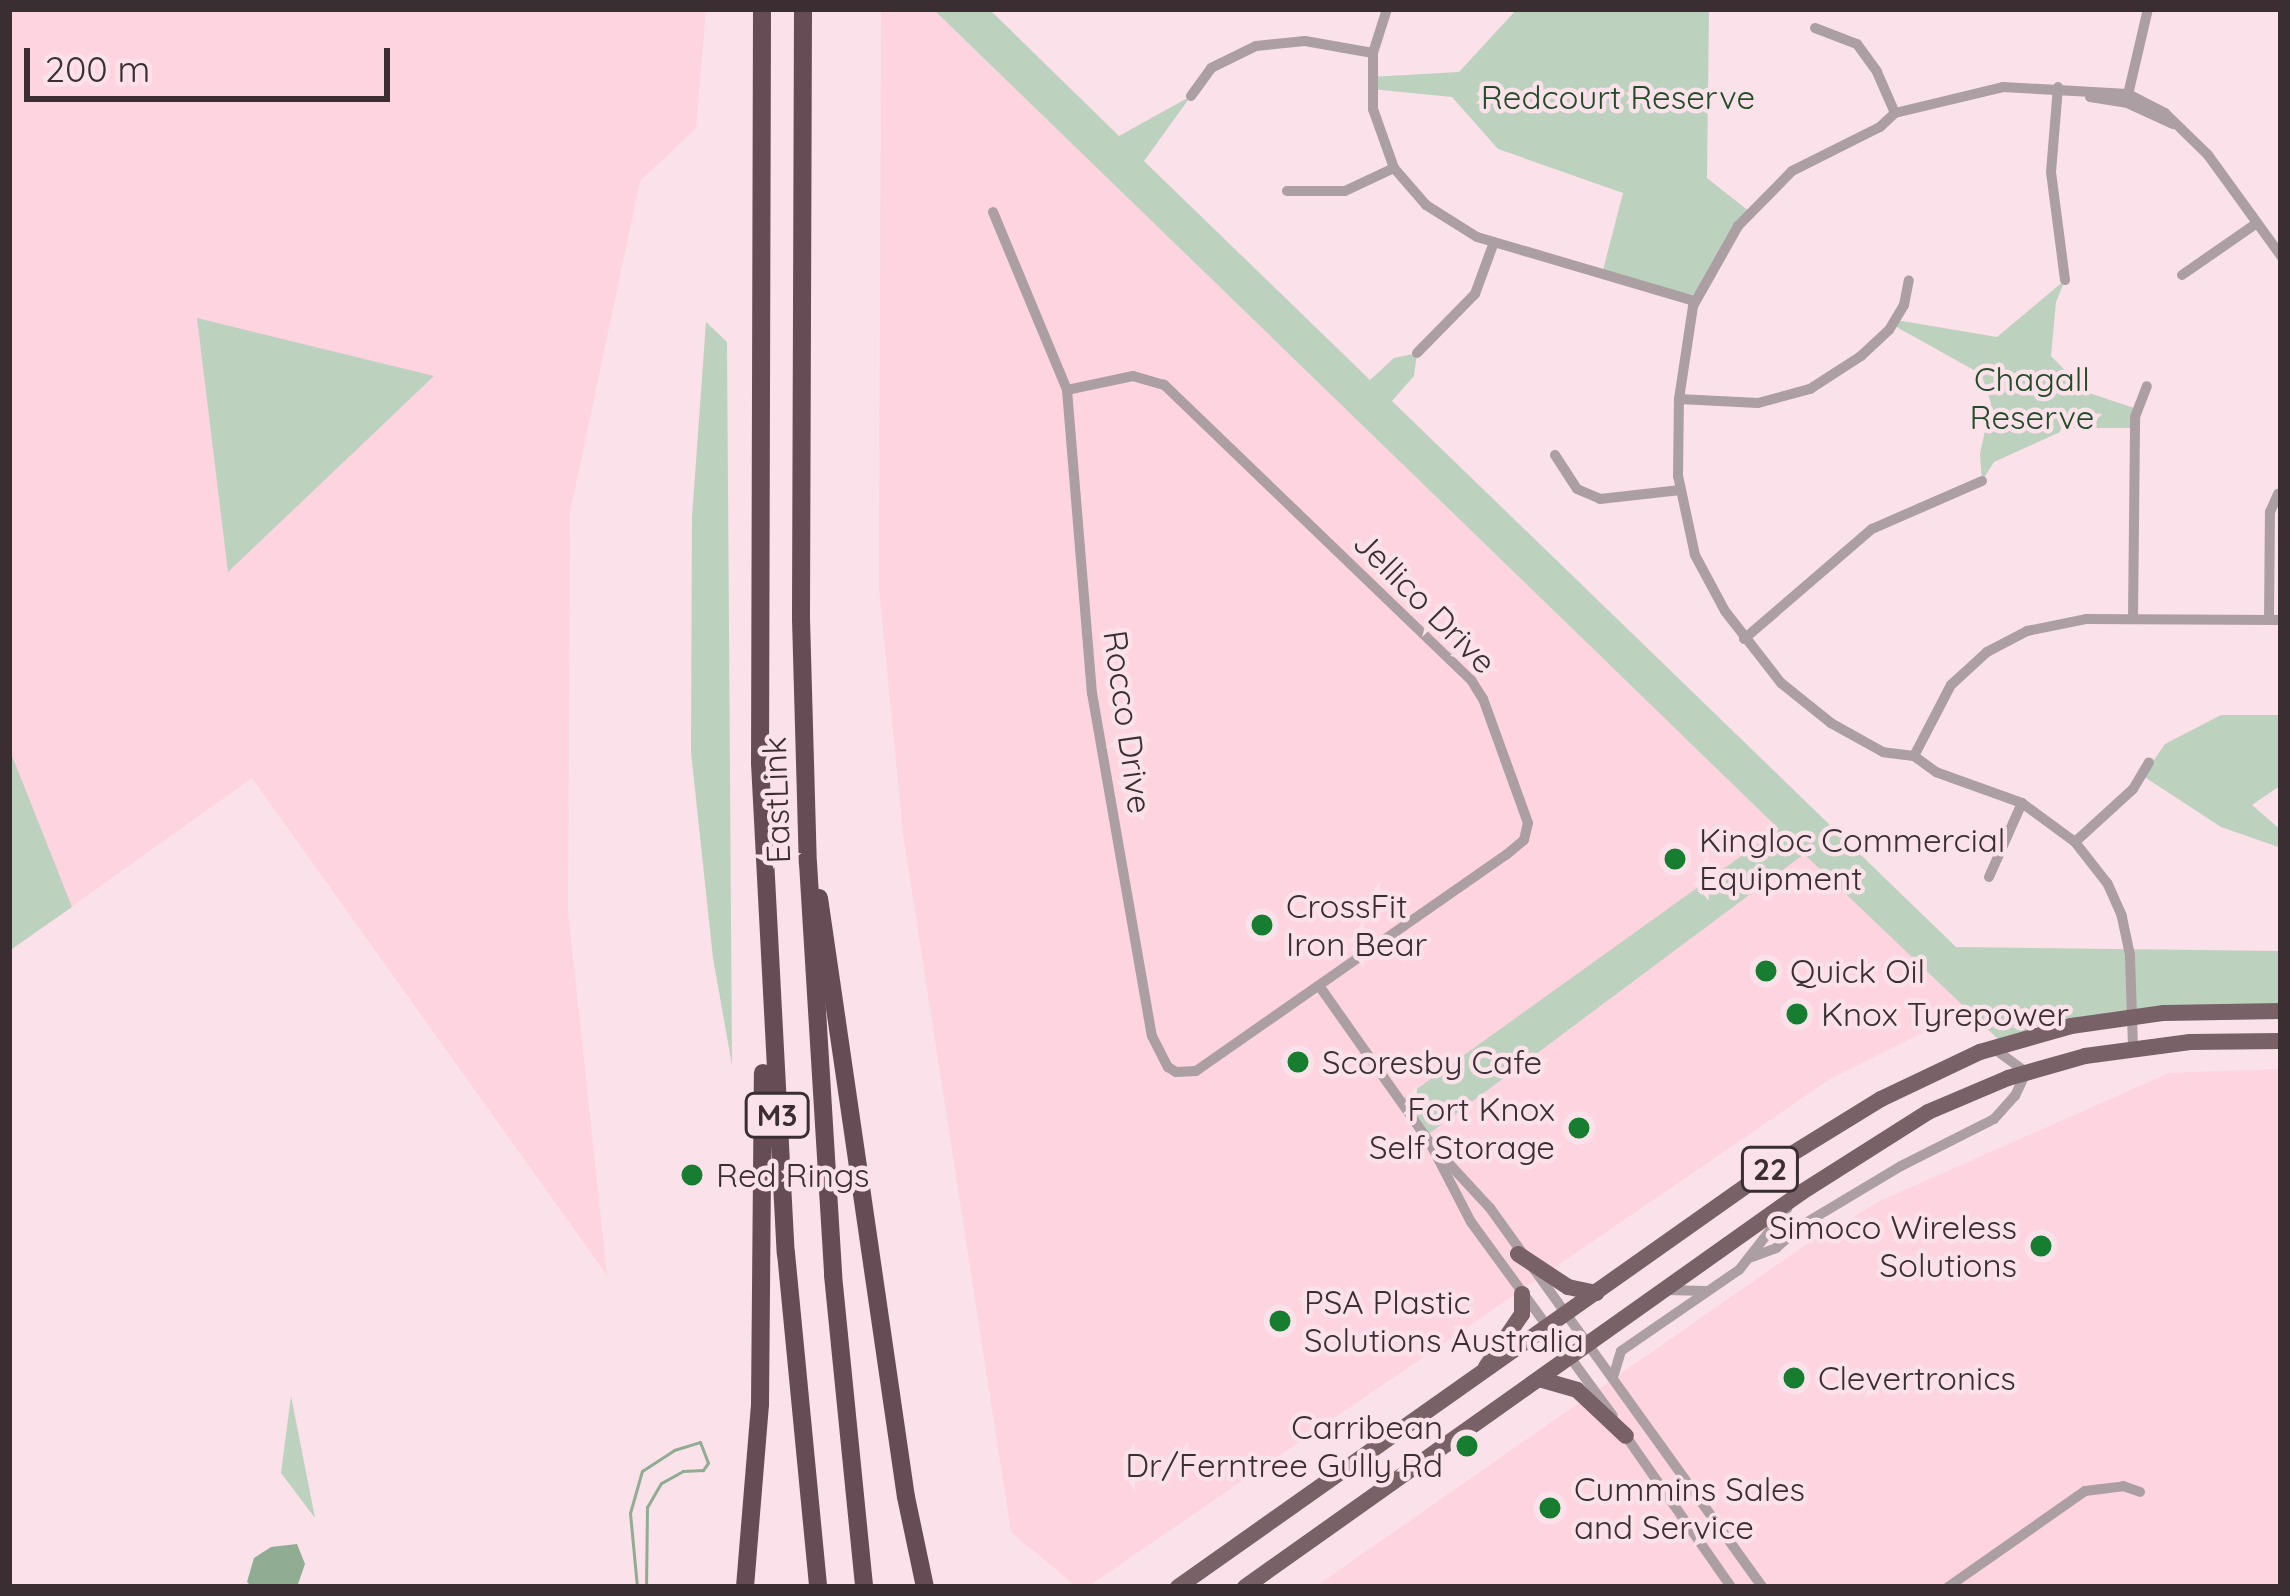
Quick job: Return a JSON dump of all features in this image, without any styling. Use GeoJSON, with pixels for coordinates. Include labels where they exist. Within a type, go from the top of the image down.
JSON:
{"type":"FeatureCollection","features":[{"type":"Feature","properties":{"kind":"highway","name":"EastLink"},"geometry":{"type":"LineString","coordinates":[[762,9],[758,642],[783,1215],[818,1587]]}},
{"type":"Feature","properties":{"kind":"highway","name":"EastLink"},"geometry":{"type":"LineString","coordinates":[[803,9],[801,572],[808,852],[827,1192],[864,1587]]}},
{"type":"Feature","properties":{"kind":"highway"},"geometry":{"type":"LineString","coordinates":[[745,1587],[758,1453],[763,1283],[758,642]]}},
{"type":"Feature","properties":{"kind":"highway"},"geometry":{"type":"LineString","coordinates":[[808,852],[826,932],[906,1497],[925,1584]]}},
{"type":"Feature","properties":{"kind":"main road","name":"22"},"geometry":{"type":"LineString","coordinates":[[1178,1587],[1835,1125],[1920,1078],[1992,1048],[2132,1016],[2281,1011]]}},
{"type":"Feature","properties":{"kind":"main road","name":"22"},"geometry":{"type":"LineString","coordinates":[[1245,1587],[1802,1192],[1928,1112],[2026,1072],[2133,1047],[2281,1041]]}},
{"type":"Feature","properties":{"kind":"main road"},"geometry":{"type":"LineString","coordinates":[[1518,1254],[1568,1287],[1596,1293]]}},
{"type":"Feature","properties":{"kind":"main road"},"geometry":{"type":"LineString","coordinates":[[1479,1378],[1522,1314],[1522,1294]]}},
{"type":"Feature","properties":{"kind":"main road"},"geometry":{"type":"LineString","coordinates":[[1539,1378],[1577,1390],[1626,1436]]}},
{"type":"Feature","properties":{"kind":"street"},"geometry":{"type":"LineString","coordinates":[[1387,9],[1372,53],[1373,109],[1394,168],[1435,213],[1494,242],[1695,301]]}},
{"type":"Feature","properties":{"kind":"street"},"geometry":{"type":"LineString","coordinates":[[2127,98],[2148,9]]}},
{"type":"Feature","properties":{"kind":"street"},"geometry":{"type":"LineString","coordinates":[[1815,28],[1857,44],[1877,72],[1895,113]]}},
{"type":"Feature","properties":{"kind":"street"},"geometry":{"type":"LineString","coordinates":[[1191,96],[1218,62],[1256,46],[1304,41],[1372,53]]}},
{"type":"Feature","properties":{"kind":"street"},"geometry":{"type":"LineString","coordinates":[[2058,87],[2051,172],[2065,280]]}},
{"type":"Feature","properties":{"kind":"street"},"geometry":{"type":"LineString","coordinates":[[2133,1047],[2122,916],[2101,874],[2075,842],[2022,803],[1936,772],[1914,756],[1883,752],[1831,723],[1781,682],[1744,639],[1695,555],[1680,490],[1679,399],[1695,301],[1738,226],[1772,188],[1816,155],[1873,131],[1895,113],[1918,112],[1987,90],[2058,87],[2100,101],[2127,98],[2182,128],[2281,256]]}},
{"type":"Feature","properties":{"kind":"street"},"geometry":{"type":"LineString","coordinates":[[1287,191],[1345,191],[1394,168]]}},
{"type":"Feature","properties":{"kind":"street","name":"Rocco Drive"},"geometry":{"type":"LineString","coordinates":[[993,212],[1067,390],[1092,693],[1158,1053],[1176,1072],[1204,1068],[1320,987]]}},
{"type":"Feature","properties":{"kind":"street"},"geometry":{"type":"LineString","coordinates":[[2182,275],[2257,223]]}},
{"type":"Feature","properties":{"kind":"street"},"geometry":{"type":"LineString","coordinates":[[1418,353],[1474,294],[1494,242]]}},
{"type":"Feature","properties":{"kind":"street"},"geometry":{"type":"LineString","coordinates":[[1679,399],[1758,403],[1810,389],[1862,356],[1889,330],[1904,305],[1909,280]]}},
{"type":"Feature","properties":{"kind":"street","name":"Jellico Drive"},"geometry":{"type":"LineString","coordinates":[[1067,390],[1133,376],[1164,385],[1471,680],[1483,699],[1526,814],[1524,840],[1320,987]]}},
{"type":"Feature","properties":{"kind":"street"},"geometry":{"type":"LineString","coordinates":[[2133,619],[2135,417],[2147,386]]}},
{"type":"Feature","properties":{"kind":"street"},"geometry":{"type":"LineString","coordinates":[[1556,455],[1576,489],[1600,500],[1680,490]]}},
{"type":"Feature","properties":{"kind":"street"},"geometry":{"type":"LineString","coordinates":[[1744,639],[1872,529],[1982,481]]}},
{"type":"Feature","properties":{"kind":"street"},"geometry":{"type":"LineString","coordinates":[[1914,756],[1951,686],[2003,642],[2061,622],[2275,620],[2270,512],[2278,494]]}},
{"type":"Feature","properties":{"kind":"street"},"geometry":{"type":"LineString","coordinates":[[2075,842],[2133,789],[2149,763]]}},
{"type":"Feature","properties":{"kind":"street"},"geometry":{"type":"LineString","coordinates":[[1989,878],[2022,803]]}},
{"type":"Feature","properties":{"kind":"street"},"geometry":{"type":"LineString","coordinates":[[1320,987],[1430,1143],[1481,1198],[1564,1316],[1615,1377],[1762,1587]]}},
{"type":"Feature","properties":{"kind":"street"},"geometry":{"type":"LineString","coordinates":[[1749,1258],[1776,1248],[1804,1224],[1901,1166],[1986,1125],[2010,1103],[2026,1072],[1992,1048]]}},
{"type":"Feature","properties":{"kind":"street"},"geometry":{"type":"LineString","coordinates":[[1430,1143],[1465,1213],[1731,1587]]}},
{"type":"Feature","properties":{"kind":"street"},"geometry":{"type":"LineString","coordinates":[[1615,1377],[1613,1365],[1621,1351],[1709,1292],[1749,1258],[1802,1192]]}},
{"type":"Feature","properties":{"kind":"street"},"geometry":{"type":"LineString","coordinates":[[1662,1290],[1709,1292]]}},
{"type":"Feature","properties":{"kind":"street"},"geometry":{"type":"LineString","coordinates":[[1948,1587],[2085,1491],[2126,1486],[2140,1492]]}},
{"type":"Feature","properties":{"kind":"shaded area"},"geometry":{"type":"Polygon","coordinates":[[[9,9],[706,9],[696,128],[640,181],[570,512],[568,911],[607,1275],[252,778],[9,951],[9,9]]]}},
{"type":"Feature","properties":{"kind":"shaded area"},"geometry":{"type":"Polygon","coordinates":[[[881,9],[933,9],[1967,1010],[1830,1079],[1087,1587],[1077,1587],[1011,1532],[903,833],[879,588],[881,9]]]}},
{"type":"Feature","properties":{"kind":"shaded area"},"geometry":{"type":"Polygon","coordinates":[[[2281,1069],[2281,1587],[1315,1587],[1804,1246],[1880,1201],[2169,1073],[2281,1069]]]}},
{"type":"Feature","properties":{"kind":"shaded area"},"geometry":{"type":"Polygon","coordinates":[[[297,1544],[305,1564],[297,1587],[252,1587],[247,1582],[254,1558],[271,1547],[297,1544]]]}},
{"type":"Feature","properties":{"kind":"green space"},"geometry":{"type":"Polygon","coordinates":[[[933,9],[989,9],[1119,136],[1191,96],[1144,161],[1370,380],[1394,358],[1417,353],[1414,376],[1392,401],[1956,947],[2281,951],[2281,1011],[2205,1011],[2003,1044],[1804,854],[1426,1136],[1400,1101],[1779,829],[933,9]]]}},
{"type":"Feature","properties":{"kind":"green space","name":"Redcourt Reserve"},"geometry":{"type":"Polygon","coordinates":[[[1517,9],[1709,9],[1707,178],[1750,212],[1697,296],[1602,274],[1623,193],[1498,149],[1452,97],[1371,89],[1371,77],[1459,72],[1517,9]]]}},
{"type":"Feature","properties":{"kind":"green space","name":"Chagall Reserve"},"geometry":{"type":"Polygon","coordinates":[[[2065,280],[2056,302],[2051,356],[2086,392],[2137,409],[2135,428],[2069,428],[1994,462],[1982,481],[1980,454],[1991,403],[1981,374],[1893,325],[1896,320],[1997,337],[2065,280]]]}},
{"type":"Feature","properties":{"kind":"green space"},"geometry":{"type":"Polygon","coordinates":[[[197,318],[434,376],[228,572],[197,318]]]}},
{"type":"Feature","properties":{"kind":"green space"},"geometry":{"type":"Polygon","coordinates":[[[706,322],[727,342],[732,1065],[713,958],[691,752],[692,517],[706,322]]]}},
{"type":"Feature","properties":{"kind":"green space"},"geometry":{"type":"Polygon","coordinates":[[[2221,715],[2281,715],[2281,785],[2252,805],[2281,830],[2281,848],[2221,827],[2143,776],[2165,744],[2221,715]]]}},
{"type":"Feature","properties":{"kind":"green space"},"geometry":{"type":"Polygon","coordinates":[[[9,748],[72,907],[9,951],[9,748]]]}},
{"type":"Feature","properties":{"kind":"green space"},"geometry":{"type":"Polygon","coordinates":[[[291,1396],[315,1518],[281,1473],[291,1396]]]}},
{"type":"Feature","properties":{"kind":"waterway"},"geometry":{"type":"LineString","coordinates":[[637,1587],[630,1513],[642,1471],[674,1450],[700,1442],[708,1463],[703,1470],[683,1471],[661,1483],[647,1507],[646,1587]]}},
{"type":"Feature","properties":{"kind":"place","name":"Kingloc Commercial Equipment"},"geometry":{"type":"Point","coordinates":[1675,859]}},
{"type":"Feature","properties":{"kind":"place","name":"CrossFit Iron Bear"},"geometry":{"type":"Point","coordinates":[1262,925]}},
{"type":"Feature","properties":{"kind":"place","name":"Quick Oil"},"geometry":{"type":"Point","coordinates":[1766,971]}},
{"type":"Feature","properties":{"kind":"place","name":"Knox Tyrepower"},"geometry":{"type":"Point","coordinates":[1797,1014]}},
{"type":"Feature","properties":{"kind":"place","name":"Scoresby Cafe"},"geometry":{"type":"Point","coordinates":[1298,1062]}},
{"type":"Feature","properties":{"kind":"place","name":"Fort Knox Self Storage"},"geometry":{"type":"Point","coordinates":[1579,1128]}},
{"type":"Feature","properties":{"kind":"place","name":"Red Rings"},"geometry":{"type":"Point","coordinates":[692,1175]}},
{"type":"Feature","properties":{"kind":"place","name":"Simoco Wireless Solutions"},"geometry":{"type":"Point","coordinates":[2041,1246]}},
{"type":"Feature","properties":{"kind":"place","name":"PSA Plastic Solutions Australia"},"geometry":{"type":"Point","coordinates":[1280,1321]}},
{"type":"Feature","properties":{"kind":"place","name":"Clevertronics"},"geometry":{"type":"Point","coordinates":[1794,1378]}},
{"type":"Feature","properties":{"kind":"place","name":"Carribean Dr/Ferntree Gully Rd"},"geometry":{"type":"Point","coordinates":[1467,1446]}},
{"type":"Feature","properties":{"kind":"place","name":"Cummins Sales and Service"},"geometry":{"type":"Point","coordinates":[1550,1508]}}]}
